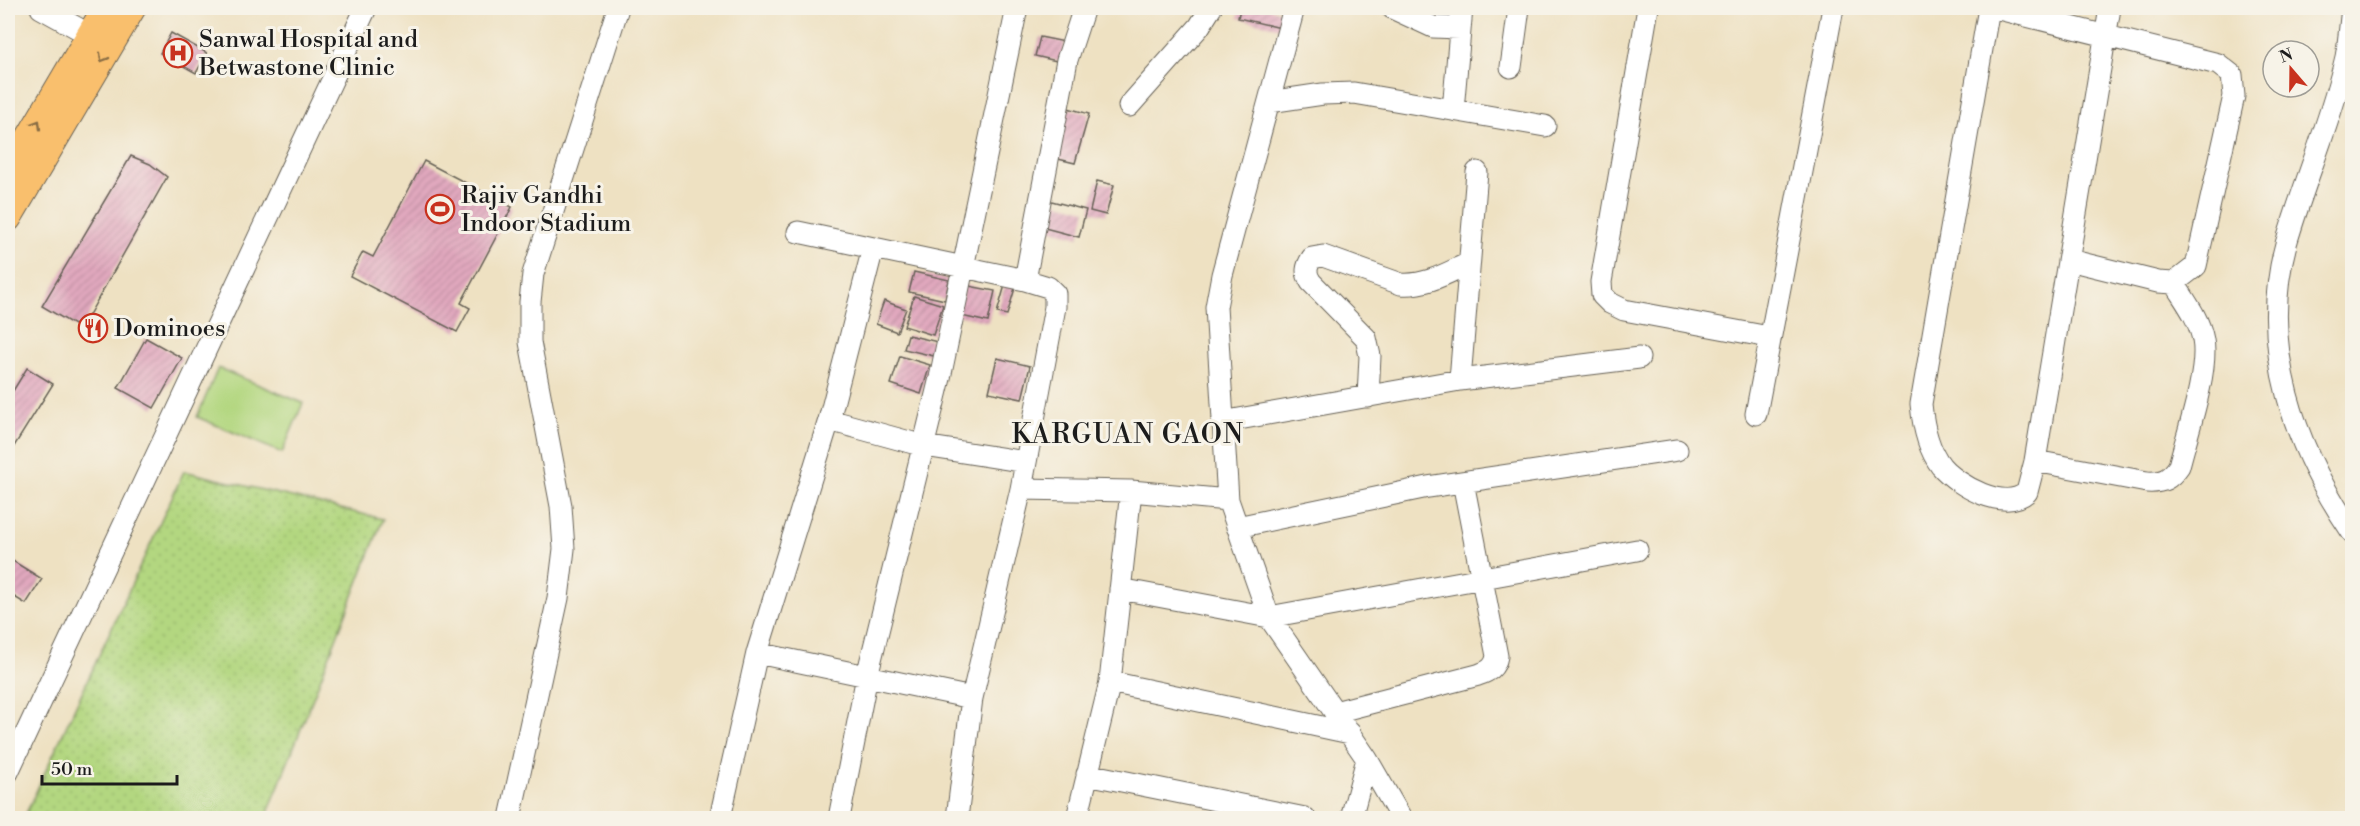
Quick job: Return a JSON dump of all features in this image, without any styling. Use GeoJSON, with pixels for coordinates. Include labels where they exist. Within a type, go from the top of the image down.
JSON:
{"type":"FeatureCollection","features":[{"type":"Feature","properties":{"kind":"main road"},"geometry":{"type":"LineString","coordinates":[[8,174],[106,8]]}},
{"type":"Feature","properties":{"kind":"main road"},"geometry":{"type":"LineString","coordinates":[[8,218],[132,8]]}},
{"type":"Feature","properties":{"kind":"street"},"geometry":{"type":"LineString","coordinates":[[41,8],[90,35]]}},
{"type":"Feature","properties":{"kind":"street"},"geometry":{"type":"LineString","coordinates":[[8,772],[366,8]]}},
{"type":"Feature","properties":{"kind":"street"},"geometry":{"type":"LineString","coordinates":[[510,819],[558,598],[564,549],[561,506],[530,342],[533,274],[618,8]]}},
{"type":"Feature","properties":{"kind":"street"},"geometry":{"type":"LineString","coordinates":[[839,819],[867,676],[924,446],[964,266],[1017,8]]}},
{"type":"Feature","properties":{"kind":"street"},"geometry":{"type":"LineString","coordinates":[[1025,280],[1067,60],[1084,8]]}},
{"type":"Feature","properties":{"kind":"street"},"geometry":{"type":"LineString","coordinates":[[1129,105],[1199,27],[1211,8]]}},
{"type":"Feature","properties":{"kind":"street"},"geometry":{"type":"LineString","coordinates":[[1294,8],[1215,307],[1228,500],[1269,617],[1367,759],[1401,819]]}},
{"type":"Feature","properties":{"kind":"street"},"geometry":{"type":"LineString","coordinates":[[1392,8],[1433,27],[1461,18],[1453,110]]}},
{"type":"Feature","properties":{"kind":"street"},"geometry":{"type":"LineString","coordinates":[[1511,67],[1519,8]]}},
{"type":"Feature","properties":{"kind":"street"},"geometry":{"type":"LineString","coordinates":[[1648,8],[1601,282],[1602,295],[1610,303],[1624,310],[1769,337]]}},
{"type":"Feature","properties":{"kind":"street"},"geometry":{"type":"LineString","coordinates":[[1756,414],[1833,8]]}},
{"type":"Feature","properties":{"kind":"street"},"geometry":{"type":"LineString","coordinates":[[1989,8],[1920,404],[1927,437],[1940,465],[1958,481],[2000,499],[2020,499],[2027,492],[2035,460],[2110,8]]}},
{"type":"Feature","properties":{"kind":"street"},"geometry":{"type":"LineString","coordinates":[[1995,8],[2218,64],[2232,75],[2234,96],[2196,266],[2174,283],[2158,282],[2069,260]]}},
{"type":"Feature","properties":{"kind":"street"},"geometry":{"type":"LineString","coordinates":[[2352,8],[2346,57],[2286,247],[2275,320],[2285,395],[2321,482],[2352,532]]}},
{"type":"Feature","properties":{"kind":"street"},"geometry":{"type":"LineString","coordinates":[[1269,102],[1323,94],[1354,93],[1545,126]]}},
{"type":"Feature","properties":{"kind":"street"},"geometry":{"type":"LineString","coordinates":[[1460,380],[1477,172]]}},
{"type":"Feature","properties":{"kind":"street"},"geometry":{"type":"LineString","coordinates":[[798,232],[1025,280],[1048,287],[1055,294],[1055,307],[1021,489],[972,698],[957,819]]}},
{"type":"Feature","properties":{"kind":"street"},"geometry":{"type":"LineString","coordinates":[[720,819],[757,653],[830,420],[873,248]]}},
{"type":"Feature","properties":{"kind":"street"},"geometry":{"type":"LineString","coordinates":[[1368,397],[1370,356],[1366,338],[1311,282],[1307,275],[1307,266],[1312,258],[1323,256],[1401,284],[1410,285],[1428,281],[1469,263]]}},
{"type":"Feature","properties":{"kind":"street"},"geometry":{"type":"LineString","coordinates":[[2035,460],[2147,482],[2161,483],[2172,476],[2179,466],[2204,362],[2204,340],[2196,318],[2174,283]]}},
{"type":"Feature","properties":{"kind":"street"},"geometry":{"type":"LineString","coordinates":[[1222,422],[1460,380],[1639,358]]}},
{"type":"Feature","properties":{"kind":"street"},"geometry":{"type":"LineString","coordinates":[[830,420],[924,446],[1026,462]]}},
{"type":"Feature","properties":{"kind":"street"},"geometry":{"type":"LineString","coordinates":[[1237,527],[1463,482],[1677,450]]}},
{"type":"Feature","properties":{"kind":"street"},"geometry":{"type":"LineString","coordinates":[[1335,712],[1488,672],[1496,665],[1497,656],[1484,578],[1463,482]]}},
{"type":"Feature","properties":{"kind":"street"},"geometry":{"type":"LineString","coordinates":[[1021,489],[1131,491],[1228,500]]}},
{"type":"Feature","properties":{"kind":"street"},"geometry":{"type":"LineString","coordinates":[[1077,819],[1110,682],[1131,491]]}},
{"type":"Feature","properties":{"kind":"street"},"geometry":{"type":"LineString","coordinates":[[1120,589],[1269,617],[1637,550]]}},
{"type":"Feature","properties":{"kind":"street"},"geometry":{"type":"LineString","coordinates":[[757,653],[972,698]]}},
{"type":"Feature","properties":{"kind":"street"},"geometry":{"type":"LineString","coordinates":[[1110,682],[1350,733]]}},
{"type":"Feature","properties":{"kind":"street"},"geometry":{"type":"LineString","coordinates":[[1351,819],[1367,759]]}},
{"type":"Feature","properties":{"kind":"street"},"geometry":{"type":"LineString","coordinates":[[1087,774],[1305,819]]}},
{"type":"Feature","properties":{"kind":"green space"},"geometry":{"type":"Polygon","coordinates":[[[218,368],[303,403],[282,453],[197,417],[218,368]]]}},
{"type":"Feature","properties":{"kind":"green space"},"geometry":{"type":"Polygon","coordinates":[[[184,471],[383,519],[266,818],[24,818],[184,471]]]}},
{"type":"Feature","properties":{"kind":"building"},"geometry":{"type":"Polygon","coordinates":[[[1240,8],[1266,8],[1285,12],[1281,28],[1238,18],[1240,8]]]}},
{"type":"Feature","properties":{"kind":"building"},"geometry":{"type":"Polygon","coordinates":[[[171,33],[207,53],[196,73],[160,53],[171,33]]]}},
{"type":"Feature","properties":{"kind":"building"},"geometry":{"type":"Polygon","coordinates":[[[1040,37],[1065,42],[1061,62],[1035,56],[1040,37]]]}},
{"type":"Feature","properties":{"kind":"building"},"geometry":{"type":"Polygon","coordinates":[[[1068,108],[1089,114],[1075,163],[1054,158],[1068,108]]]}},
{"type":"Feature","properties":{"kind":"building"},"geometry":{"type":"Polygon","coordinates":[[[131,156],[150,164],[167,177],[81,329],[42,306],[131,156]]]}},
{"type":"Feature","properties":{"kind":"building"},"geometry":{"type":"Polygon","coordinates":[[[424,161],[512,207],[461,303],[470,308],[457,332],[350,276],[363,252],[373,257],[424,161]]]}},
{"type":"Feature","properties":{"kind":"building"},"geometry":{"type":"Polygon","coordinates":[[[1097,181],[1114,185],[1106,215],[1090,211],[1097,181]]]}},
{"type":"Feature","properties":{"kind":"building"},"geometry":{"type":"Polygon","coordinates":[[[1044,199],[1086,210],[1079,237],[1037,226],[1044,199]]]}},
{"type":"Feature","properties":{"kind":"building"},"geometry":{"type":"Polygon","coordinates":[[[914,272],[949,280],[945,300],[909,292],[914,272]]]}},
{"type":"Feature","properties":{"kind":"building"},"geometry":{"type":"Polygon","coordinates":[[[964,285],[995,291],[988,322],[957,315],[964,285]]]}},
{"type":"Feature","properties":{"kind":"building"},"geometry":{"type":"Polygon","coordinates":[[[1005,285],[1015,288],[1007,315],[997,313],[1005,285]]]}},
{"type":"Feature","properties":{"kind":"building"},"geometry":{"type":"Polygon","coordinates":[[[914,296],[943,305],[933,335],[904,326],[914,296]]]}},
{"type":"Feature","properties":{"kind":"building"},"geometry":{"type":"Polygon","coordinates":[[[884,301],[906,309],[897,332],[876,324],[884,301]]]}},
{"type":"Feature","properties":{"kind":"building"},"geometry":{"type":"Polygon","coordinates":[[[908,335],[938,342],[934,356],[904,349],[908,335]]]}},
{"type":"Feature","properties":{"kind":"building"},"geometry":{"type":"Polygon","coordinates":[[[146,338],[182,358],[154,408],[118,388],[146,338]]]}},
{"type":"Feature","properties":{"kind":"building"},"geometry":{"type":"Polygon","coordinates":[[[900,356],[930,365],[921,394],[891,384],[900,356]]]}},
{"type":"Feature","properties":{"kind":"building"},"geometry":{"type":"Polygon","coordinates":[[[997,358],[1030,366],[1022,399],[989,392],[997,358]]]}},
{"type":"Feature","properties":{"kind":"building"},"geometry":{"type":"Polygon","coordinates":[[[27,368],[53,384],[8,456],[8,399],[27,368]]]}},
{"type":"Feature","properties":{"kind":"building"},"geometry":{"type":"Polygon","coordinates":[[[8,558],[42,579],[26,604],[8,593],[8,558]]]}},
{"type":"Feature","properties":{"kind":"place","name":"Sanwal Hospital and Betwastone Clinic"},"geometry":{"type":"Point","coordinates":[178,53]}},
{"type":"Feature","properties":{"kind":"place","name":"Rajiv Gandhi Indoor Stadium"},"geometry":{"type":"Point","coordinates":[440,209]}},
{"type":"Feature","properties":{"kind":"place","name":"Dominoes"},"geometry":{"type":"Point","coordinates":[93,328]}},
{"type":"Feature","properties":{"kind":"district","name":"KARGUAN GAON"},"geometry":{"type":"Point","coordinates":[1128,434]}}]}
